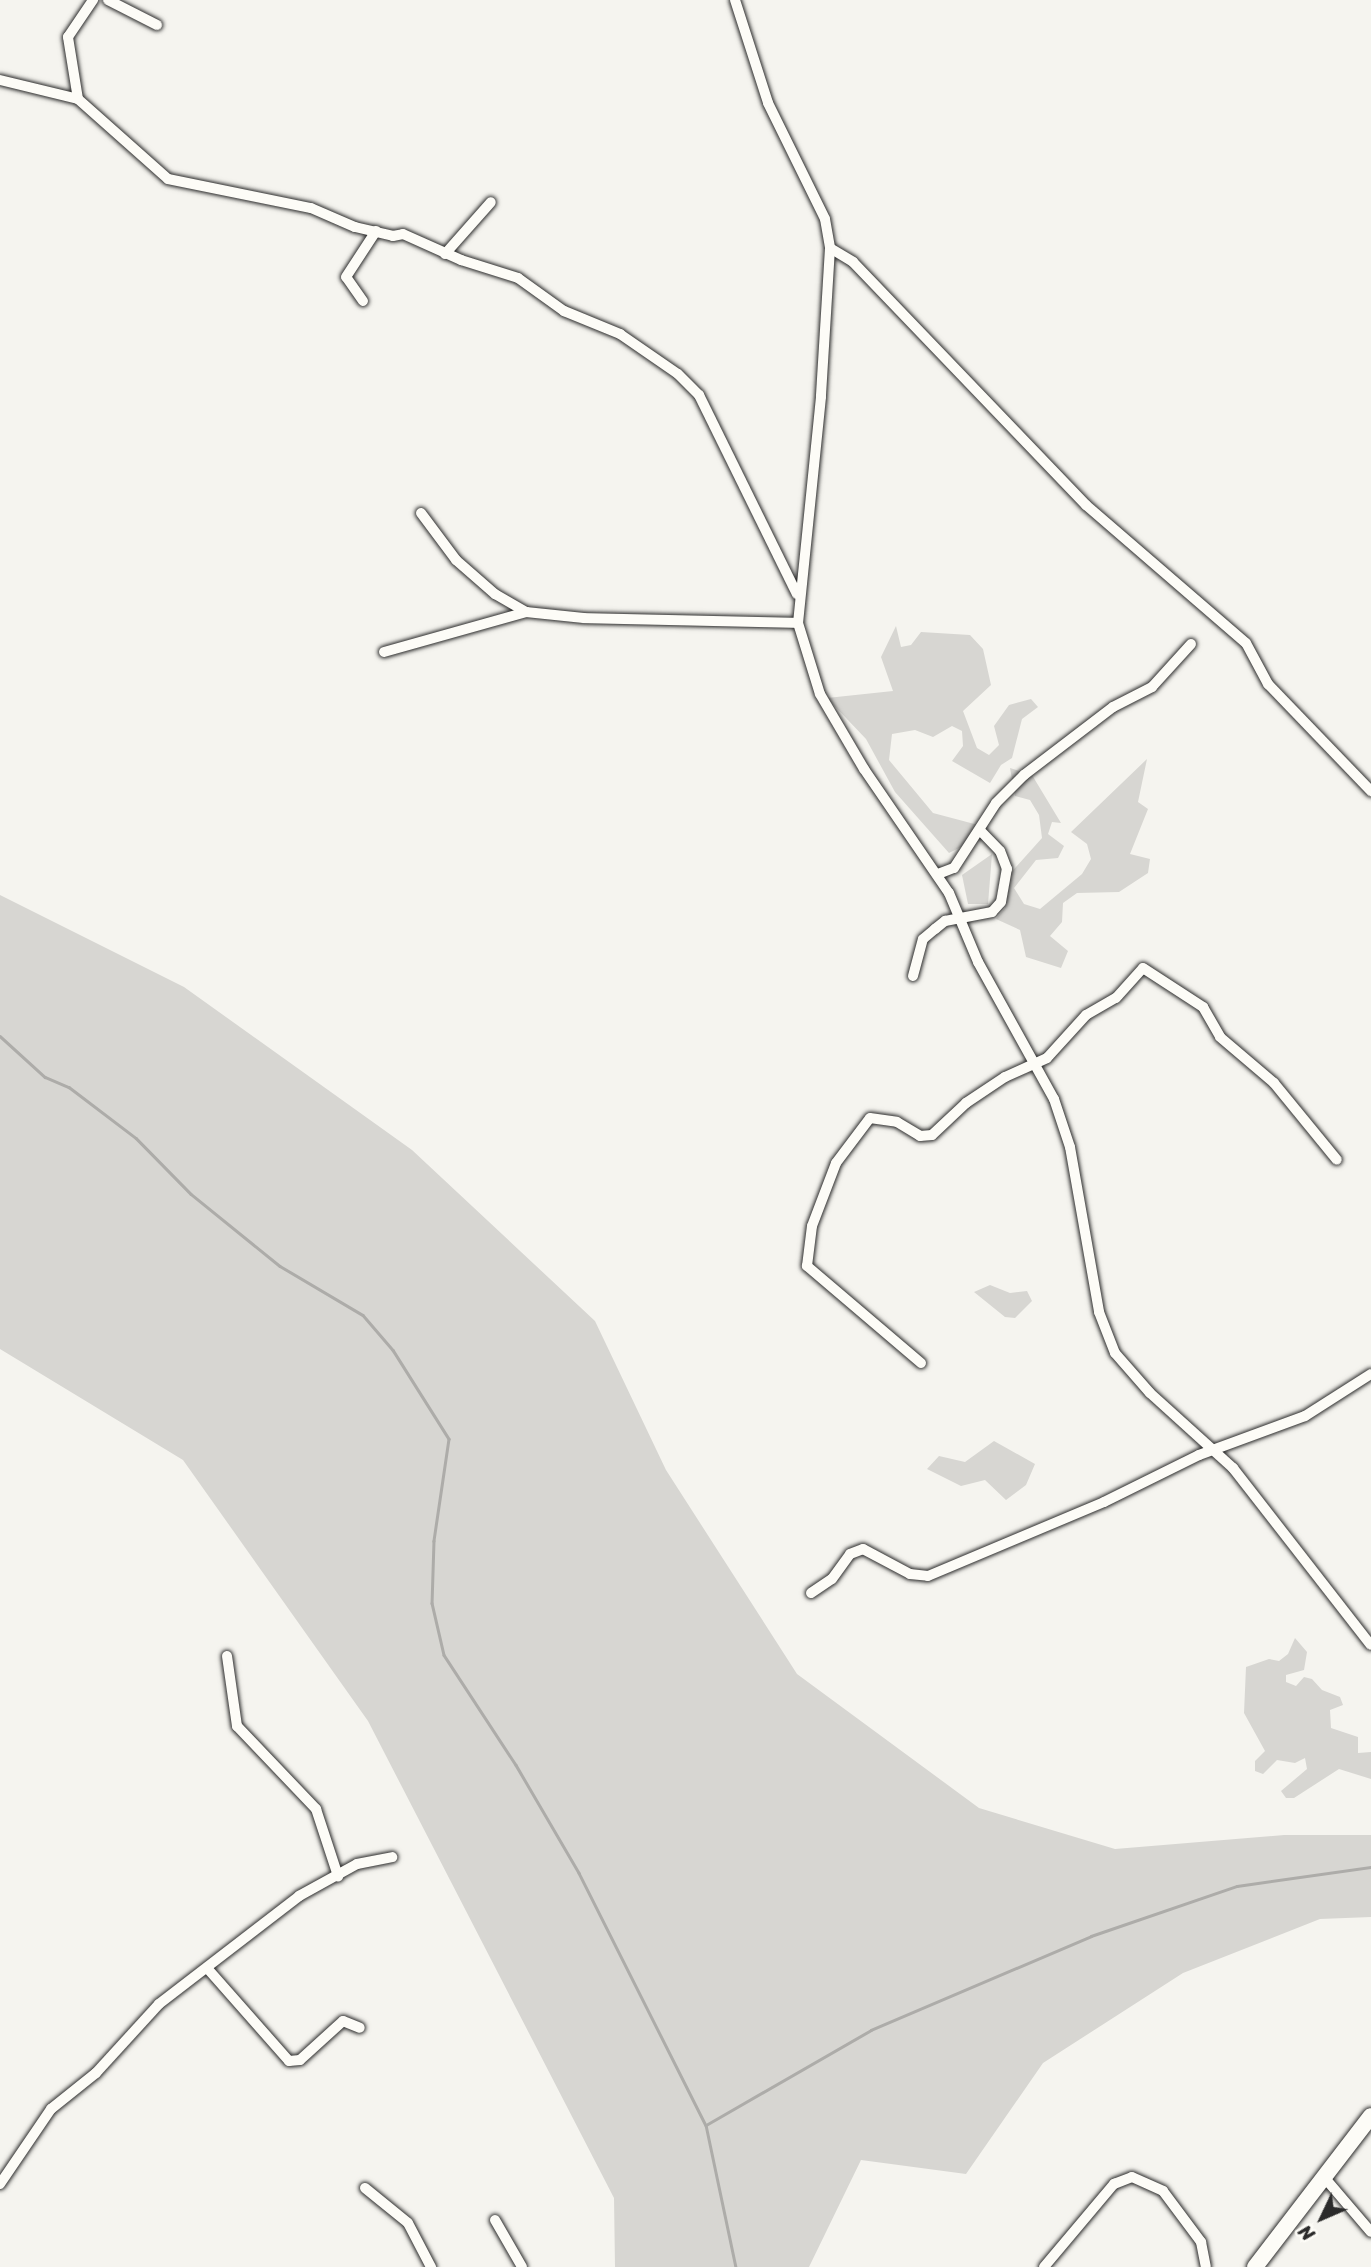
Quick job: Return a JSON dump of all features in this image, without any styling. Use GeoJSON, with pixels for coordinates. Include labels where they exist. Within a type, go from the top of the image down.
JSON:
{"type":"FeatureCollection","features":[{"type":"Feature","properties":{"kind":"main road"},"geometry":{"type":"LineString","coordinates":[[1255,2267],[1371,2116]]}},
{"type":"Feature","properties":{"kind":"street"},"geometry":{"type":"LineString","coordinates":[[78,99],[68,37],[93,0]]}},
{"type":"Feature","properties":{"kind":"street"},"geometry":{"type":"LineString","coordinates":[[108,0],[157,24]]}},
{"type":"Feature","properties":{"kind":"street"},"geometry":{"type":"LineString","coordinates":[[735,0],[768,103],[825,219],[830,248],[821,397],[798,623],[820,694],[864,769],[938,874],[961,918],[978,962],[1054,1099],[1070,1147],[1092,1279],[1115,1353],[1150,1393],[1216,1450],[1266,1506],[1371,1645]]}},
{"type":"Feature","properties":{"kind":"street"},"geometry":{"type":"LineString","coordinates":[[0,80],[78,99],[169,179],[311,208],[393,236],[403,234],[445,254],[517,278],[564,311],[620,334],[689,384],[720,432],[799,598]]}},
{"type":"Feature","properties":{"kind":"street"},"geometry":{"type":"LineString","coordinates":[[445,254],[491,202]]}},
{"type":"Feature","properties":{"kind":"street"},"geometry":{"type":"LineString","coordinates":[[363,301],[346,277],[376,231]]}},
{"type":"Feature","properties":{"kind":"street"},"geometry":{"type":"LineString","coordinates":[[830,248],[853,262],[1086,505],[1245,643],[1268,684],[1371,791]]}},
{"type":"Feature","properties":{"kind":"street"},"geometry":{"type":"LineString","coordinates":[[421,513],[456,560],[495,594],[526,612]]}},
{"type":"Feature","properties":{"kind":"street"},"geometry":{"type":"LineString","coordinates":[[384,652],[526,612],[584,618],[670,617],[723,624],[798,623]]}},
{"type":"Feature","properties":{"kind":"street"},"geometry":{"type":"LineString","coordinates":[[938,874],[954,868],[981,831],[996,803],[1024,775],[1113,706],[1152,687],[1191,644]]}},
{"type":"Feature","properties":{"kind":"street"},"geometry":{"type":"LineString","coordinates":[[913,976],[923,939],[945,921],[992,912],[1006,886],[1007,869],[1000,851],[981,831]]}},
{"type":"Feature","properties":{"kind":"street"},"geometry":{"type":"LineString","coordinates":[[921,1363],[807,1266],[812,1226],[828,1176],[870,1118],[887,1118],[925,1137],[1005,1077],[1035,1066],[1086,1015],[1122,993],[1143,968],[1203,1007],[1220,1037],[1275,1083],[1337,1160]]}},
{"type":"Feature","properties":{"kind":"street"},"geometry":{"type":"LineString","coordinates":[[811,1593],[832,1579],[857,1550],[870,1550],[910,1574],[928,1576],[1216,1450],[1305,1416],[1371,1374]]}},
{"type":"Feature","properties":{"kind":"street"},"geometry":{"type":"LineString","coordinates":[[228,1656],[237,1726],[316,1810],[338,1876]]}},
{"type":"Feature","properties":{"kind":"street"},"geometry":{"type":"LineString","coordinates":[[0,2183],[57,2103],[96,2073],[159,2004],[299,1896],[357,1864],[391,1857]]}},
{"type":"Feature","properties":{"kind":"street"},"geometry":{"type":"LineString","coordinates":[[207,1968],[289,2061],[300,2060],[343,2021],[360,2028]]}},
{"type":"Feature","properties":{"kind":"street"},"geometry":{"type":"LineString","coordinates":[[1044,2267],[1114,2185],[1132,2177],[1163,2190],[1201,2242],[1206,2267]]}},
{"type":"Feature","properties":{"kind":"street"},"geometry":{"type":"LineString","coordinates":[[1324,2177],[1371,2232]]}},
{"type":"Feature","properties":{"kind":"street"},"geometry":{"type":"LineString","coordinates":[[365,2188],[408,2223],[431,2267]]}},
{"type":"Feature","properties":{"kind":"street"},"geometry":{"type":"LineString","coordinates":[[495,2220],[522,2267]]}},
{"type":"Feature","properties":{"kind":"shaded area"},"geometry":{"type":"Polygon","coordinates":[[[896,626],[901,647],[911,645],[921,632],[970,635],[983,649],[991,685],[963,711],[977,748],[989,755],[999,745],[994,726],[1009,705],[1031,699],[1038,707],[1022,719],[1012,758],[1001,765],[990,783],[952,761],[963,746],[962,731],[952,726],[933,737],[915,730],[892,734],[889,760],[933,813],[982,826],[967,844],[949,853],[895,792],[866,739],[827,698],[893,691],[881,657],[896,626]]]}},
{"type":"Feature","properties":{"kind":"shaded area"},"geometry":{"type":"Polygon","coordinates":[[[1147,759],[1138,802],[1148,809],[1130,854],[1150,859],[1148,873],[1119,892],[1077,893],[1063,903],[1062,922],[1050,936],[1068,951],[1061,968],[1026,957],[1020,930],[996,919],[1005,908],[1008,876],[1042,838],[1039,815],[1030,800],[1015,796],[1010,768],[1032,775],[1061,823],[1052,822],[1048,834],[1064,846],[1058,858],[1036,860],[1014,888],[1024,904],[1040,909],[1082,874],[1091,859],[1087,844],[1071,832],[1147,759]]]}},
{"type":"Feature","properties":{"kind":"shaded area"},"geometry":{"type":"Polygon","coordinates":[[[992,854],[988,904],[968,904],[962,875],[992,854]]]}},
{"type":"Feature","properties":{"kind":"shaded area"},"geometry":{"type":"Polygon","coordinates":[[[0,895],[184,987],[412,1150],[595,1321],[666,1470],[797,1674],[979,1808],[1115,1849],[1284,1835],[1371,1835],[1371,1917],[1320,1919],[1183,1973],[1043,2063],[966,2174],[861,2160],[809,2267],[615,2267],[614,2198],[368,1721],[183,1460],[0,1349],[0,895]]]}},
{"type":"Feature","properties":{"kind":"shaded area"},"geometry":{"type":"Polygon","coordinates":[[[990,1285],[1010,1293],[1027,1291],[1032,1301],[1015,1318],[1005,1317],[974,1292],[990,1285]]]}},
{"type":"Feature","properties":{"kind":"shaded area"},"geometry":{"type":"Polygon","coordinates":[[[994,1441],[1035,1464],[1026,1485],[1006,1500],[985,1480],[961,1486],[927,1469],[939,1456],[965,1462],[994,1441]]]}},
{"type":"Feature","properties":{"kind":"shaded area"},"geometry":{"type":"Polygon","coordinates":[[[1295,1638],[1307,1652],[1304,1670],[1286,1675],[1286,1682],[1296,1686],[1304,1677],[1312,1679],[1322,1690],[1340,1697],[1343,1705],[1330,1710],[1331,1728],[1358,1737],[1358,1753],[1371,1752],[1371,1779],[1339,1769],[1294,1798],[1286,1798],[1281,1791],[1307,1769],[1305,1758],[1295,1763],[1277,1760],[1263,1774],[1255,1771],[1255,1761],[1265,1751],[1244,1713],[1246,1667],[1269,1659],[1279,1661],[1288,1654],[1295,1638]]]}},
{"type":"Feature","properties":{"kind":"waterway"},"geometry":{"type":"LineString","coordinates":[[0,1036],[45,1077],[69,1087],[136,1138],[191,1194],[280,1266],[363,1315],[393,1350],[449,1439],[434,1541],[432,1603],[444,1655],[516,1765],[579,1873],[706,2125],[736,2267]]}},
{"type":"Feature","properties":{"kind":"waterway"},"geometry":{"type":"LineString","coordinates":[[706,2125],[871,2030],[1091,1936],[1237,1886],[1371,1867]]}}]}
